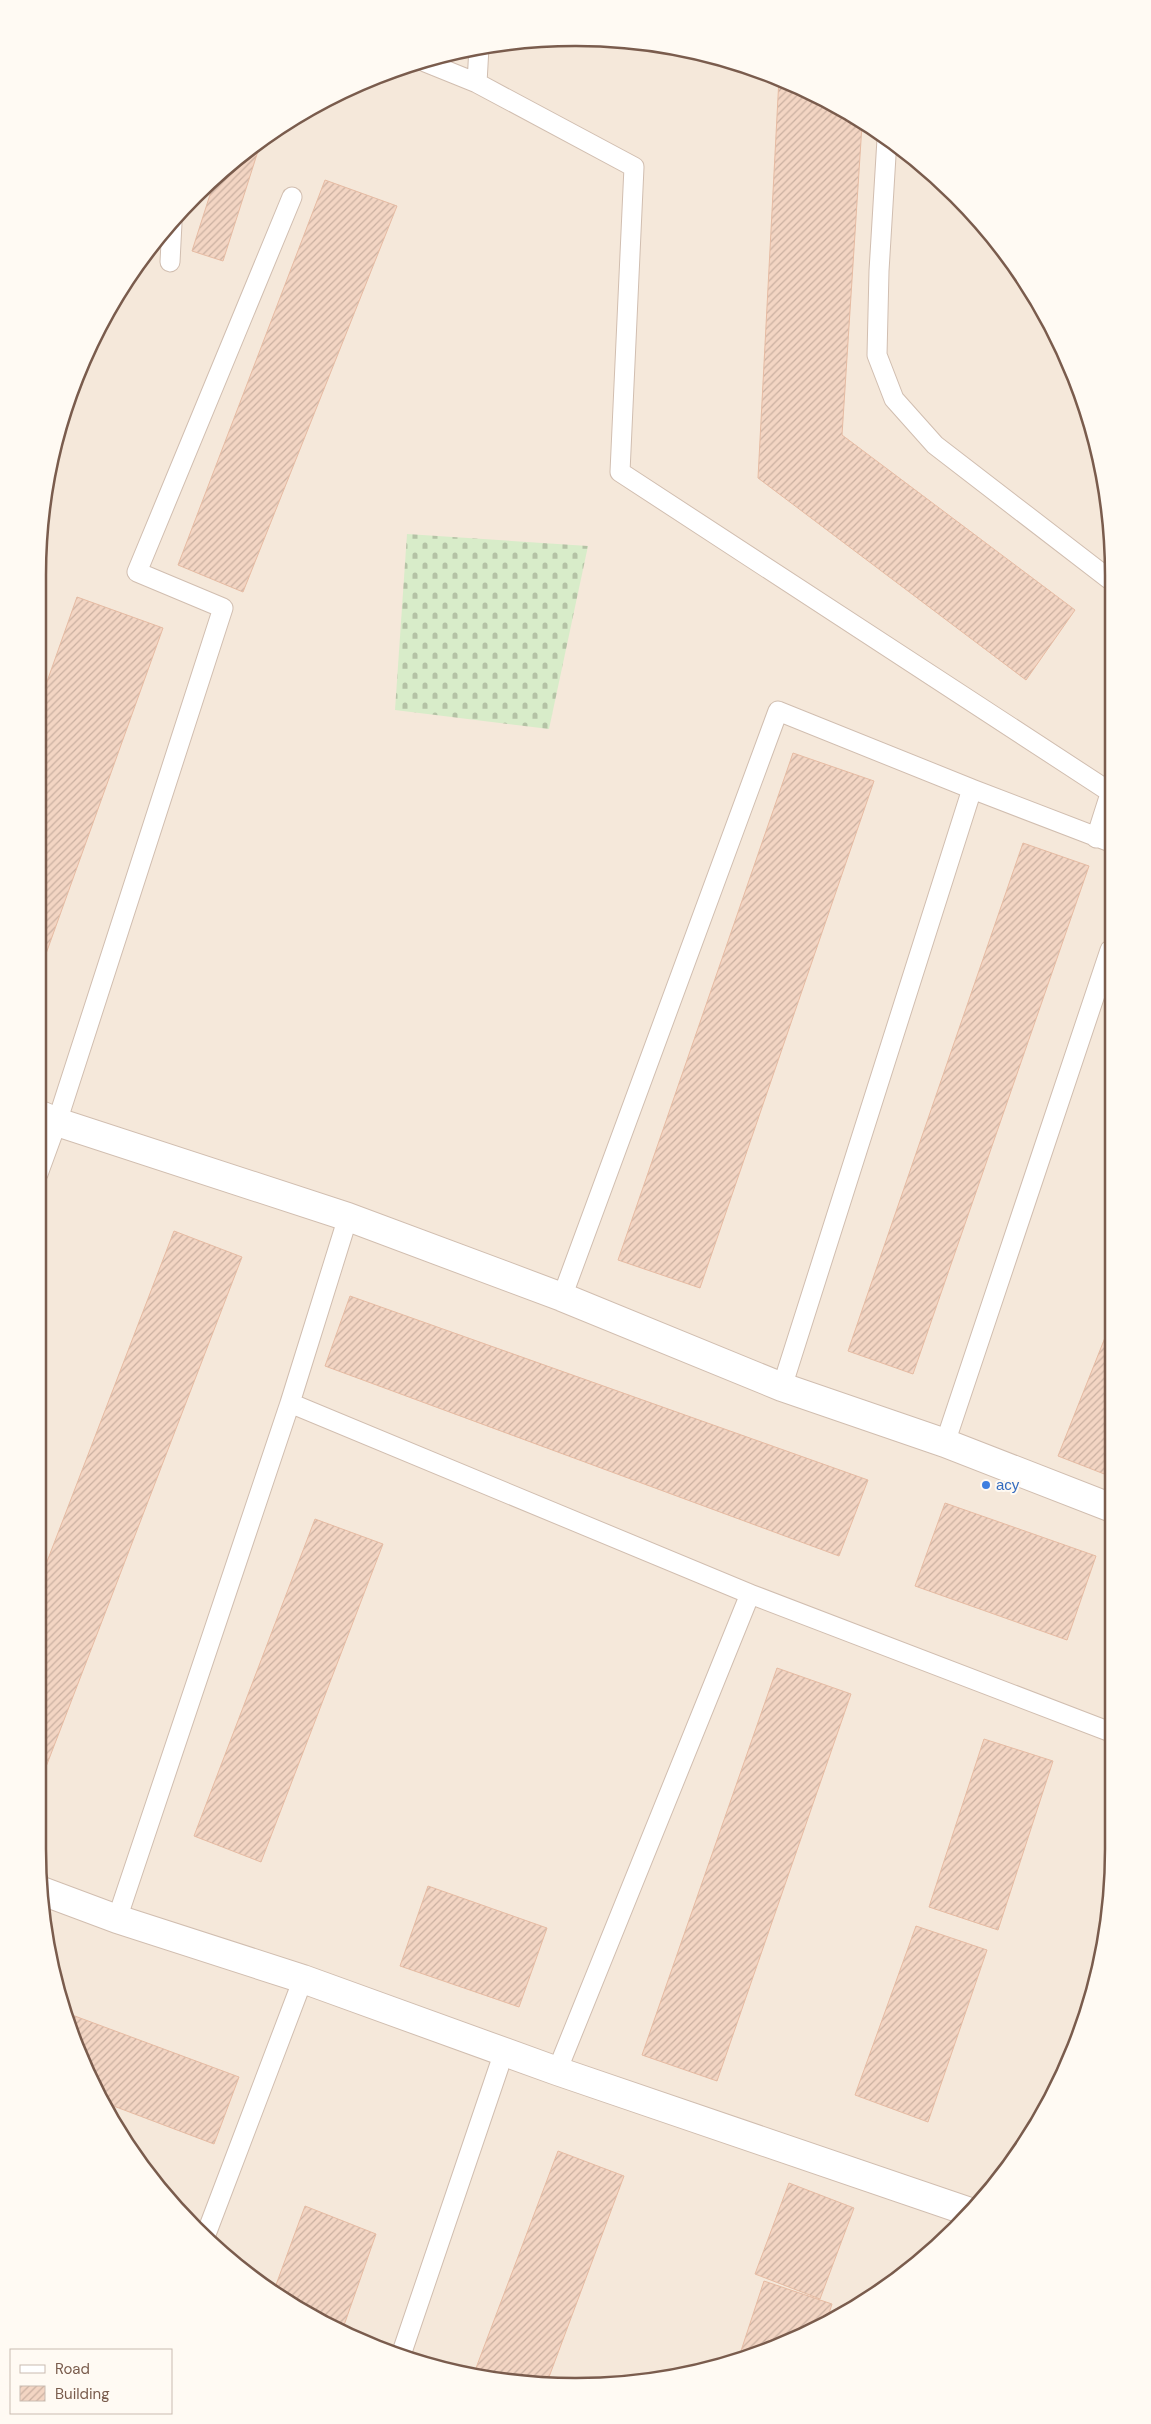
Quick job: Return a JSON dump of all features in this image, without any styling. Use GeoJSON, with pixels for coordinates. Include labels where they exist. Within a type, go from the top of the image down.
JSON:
{"type":"FeatureCollection","features":[{"type":"Feature","properties":{"kind":"street"},"geometry":{"type":"LineString","coordinates":[[47,1118],[348,1217],[562,1297],[782,1388],[946,1443],[1105,1505]]}},
{"type":"Feature","properties":{"kind":"street"},"geometry":{"type":"LineString","coordinates":[[48,1893],[117,1918],[303,1979],[557,2071],[962,2209]]}},
{"type":"Feature","properties":{"kind":"lane"},"geometry":{"type":"LineString","coordinates":[[477,83],[479,55]]}},
{"type":"Feature","properties":{"kind":"lane"},"geometry":{"type":"LineString","coordinates":[[434,66],[477,83],[634,167],[620,472],[1105,790]]}},
{"type":"Feature","properties":{"kind":"lane"},"geometry":{"type":"LineString","coordinates":[[886,147],[879,271],[877,355],[894,399],[936,445],[1105,576]]}},
{"type":"Feature","properties":{"kind":"lane"},"geometry":{"type":"LineString","coordinates":[[47,1118],[223,608],[137,572],[292,197]]}},
{"type":"Feature","properties":{"kind":"lane"},"geometry":{"type":"LineString","coordinates":[[170,262],[171,235]]}},
{"type":"Feature","properties":{"kind":"lane"},"geometry":{"type":"LineString","coordinates":[[562,1297],[778,711],[1103,840],[1105,827]]}},
{"type":"Feature","properties":{"kind":"lane"},"geometry":{"type":"LineString","coordinates":[[782,1388],[972,789]]}},
{"type":"Feature","properties":{"kind":"lane"},"geometry":{"type":"LineString","coordinates":[[946,1443],[1105,965]]}},
{"type":"Feature","properties":{"kind":"lane"},"geometry":{"type":"LineString","coordinates":[[117,1918],[290,1403],[348,1217]]}},
{"type":"Feature","properties":{"kind":"lane"},"geometry":{"type":"LineString","coordinates":[[290,1403],[750,1594],[1105,1730]]}},
{"type":"Feature","properties":{"kind":"lane"},"geometry":{"type":"LineString","coordinates":[[557,2071],[750,1594]]}},
{"type":"Feature","properties":{"kind":"lane"},"geometry":{"type":"LineString","coordinates":[[207,2229],[303,1979]]}},
{"type":"Feature","properties":{"kind":"lane"},"geometry":{"type":"LineString","coordinates":[[403,2349],[504,2052]]}},
{"type":"Feature","properties":{"kind":"shaded area"},"geometry":{"type":"Polygon","coordinates":[[[541,47],[610,47],[645,51],[679,56],[746,74],[810,101],[870,135],[898,156],[950,201],[973,227],[1016,281],[1050,341],[1077,405],[1095,472],[1104,541],[1105,576],[1105,1849],[1104,1883],[1095,1952],[1077,2019],[1050,2083],[1034,2113],[1016,2143],[995,2171],[950,2223],[898,2268],[870,2289],[810,2323],[746,2350],[712,2360],[679,2368],[610,2377],[541,2377],[472,2368],[439,2360],[405,2350],[341,2323],[281,2289],[253,2268],[201,2223],[156,2171],[135,2143],[101,2083],[74,2019],[56,1952],[51,1918],[46,1849],[46,576],[47,541],[56,472],[74,405],[101,341],[117,311],[135,281],[178,227],[201,201],[253,156],[281,135],[341,101],[405,74],[439,64],[472,56],[541,47]]]}},
{"type":"Feature","properties":{"kind":"green space"},"geometry":{"type":"Polygon","coordinates":[[[407,534],[588,546],[549,729],[395,710],[407,534]]]}},
{"type":"Feature","properties":{"kind":"building"},"geometry":{"type":"Polygon","coordinates":[[[779,87],[810,101],[862,130],[842,435],[1075,610],[1026,680],[758,478],[779,87]]]}},
{"type":"Feature","properties":{"kind":"building"},"geometry":{"type":"Polygon","coordinates":[[[257,153],[223,261],[192,251],[211,192],[257,153]]]}},
{"type":"Feature","properties":{"kind":"building"},"geometry":{"type":"Polygon","coordinates":[[[325,180],[397,206],[243,592],[178,565],[325,180]]]}},
{"type":"Feature","properties":{"kind":"building"},"geometry":{"type":"Polygon","coordinates":[[[77,597],[163,628],[46,954],[46,684],[77,597]]]}},
{"type":"Feature","properties":{"kind":"building"},"geometry":{"type":"Polygon","coordinates":[[[793,753],[874,781],[700,1288],[618,1260],[793,753]]]}},
{"type":"Feature","properties":{"kind":"building"},"geometry":{"type":"Polygon","coordinates":[[[1023,843],[1089,866],[913,1374],[848,1351],[1023,843]]]}},
{"type":"Feature","properties":{"kind":"building"},"geometry":{"type":"Polygon","coordinates":[[[174,1231],[242,1257],[46,1767],[46,1564],[174,1231]]]}},
{"type":"Feature","properties":{"kind":"building"},"geometry":{"type":"Polygon","coordinates":[[[350,1296],[868,1480],[839,1556],[325,1366],[350,1296]]]}},
{"type":"Feature","properties":{"kind":"building"},"geometry":{"type":"Polygon","coordinates":[[[1105,1338],[1105,1474],[1058,1456],[1105,1338]]]}},
{"type":"Feature","properties":{"kind":"building"},"geometry":{"type":"Polygon","coordinates":[[[945,1503],[1096,1556],[1067,1640],[915,1586],[945,1503]]]}},
{"type":"Feature","properties":{"kind":"building"},"geometry":{"type":"Polygon","coordinates":[[[315,1519],[383,1544],[261,1862],[194,1836],[315,1519]]]}},
{"type":"Feature","properties":{"kind":"building"},"geometry":{"type":"Polygon","coordinates":[[[777,1668],[851,1694],[717,2081],[642,2055],[777,1668]]]}},
{"type":"Feature","properties":{"kind":"building"},"geometry":{"type":"Polygon","coordinates":[[[984,1739],[1053,1761],[998,1930],[929,1907],[984,1739]]]}},
{"type":"Feature","properties":{"kind":"building"},"geometry":{"type":"Polygon","coordinates":[[[428,1886],[547,1928],[519,2007],[400,1966],[428,1886]]]}},
{"type":"Feature","properties":{"kind":"building"},"geometry":{"type":"Polygon","coordinates":[[[916,1926],[987,1950],[928,2122],[855,2095],[916,1926]]]}},
{"type":"Feature","properties":{"kind":"building"},"geometry":{"type":"Polygon","coordinates":[[[73,2015],[239,2077],[214,2144],[113,2106],[101,2083],[73,2015]]]}},
{"type":"Feature","properties":{"kind":"building"},"geometry":{"type":"Polygon","coordinates":[[[558,2151],[624,2176],[549,2377],[476,2369],[558,2151]]]}},
{"type":"Feature","properties":{"kind":"building"},"geometry":{"type":"Polygon","coordinates":[[[789,2183],[854,2208],[820,2299],[755,2274],[789,2183]]]}},
{"type":"Feature","properties":{"kind":"building"},"geometry":{"type":"Polygon","coordinates":[[[305,2206],[376,2234],[344,2324],[276,2285],[305,2206]]]}},
{"type":"Feature","properties":{"kind":"building"},"geometry":{"type":"Polygon","coordinates":[[[764,2281],[832,2304],[829,2313],[810,2323],[741,2352],[764,2281]]]}},
{"type":"Feature","properties":{"kind":"place","name":"асу"},"geometry":{"type":"Point","coordinates":[986,1485]}}]}
